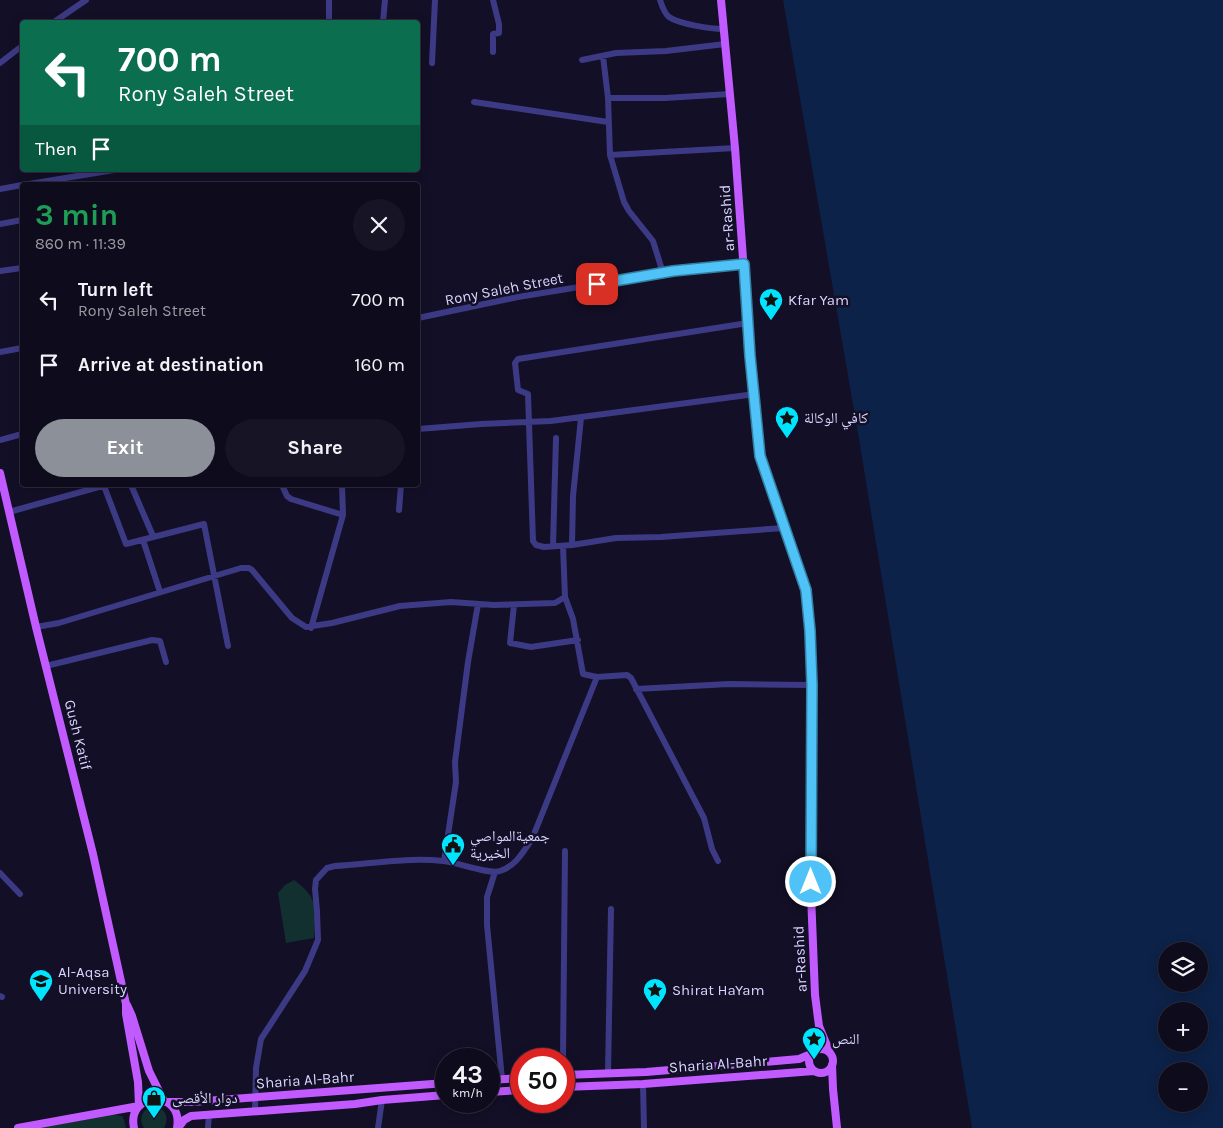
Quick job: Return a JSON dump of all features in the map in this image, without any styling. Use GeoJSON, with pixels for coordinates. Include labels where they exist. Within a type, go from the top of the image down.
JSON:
{"type":"FeatureCollection","features":[{"type":"Feature","properties":{"kind":"main road","name":"ar-Rashid"},"geometry":{"type":"LineString","coordinates":[[721,0],[760,456],[806,590],[812,685],[811,894],[815,995],[819,1026],[830,1053]]}},
{"type":"Feature","properties":{"kind":"main road","name":"Gush Katif"},"geometry":{"type":"LineString","coordinates":[[0,473],[36,627],[93,854],[126,1004],[126,1014],[138,1082],[139,1106],[133,1118],[134,1128]]}},
{"type":"Feature","properties":{"kind":"main road","name":"Gush Katif"},"geometry":{"type":"LineString","coordinates":[[126,1004],[132,1016],[149,1071],[165,1101],[176,1113],[177,1128]]}},
{"type":"Feature","properties":{"kind":"main road","name":"ar-Rashid"},"geometry":{"type":"LineString","coordinates":[[813,1052],[819,1026]]}},
{"type":"Feature","properties":{"kind":"main road"},"geometry":{"type":"LineString","coordinates":[[833,1089],[816,1072],[809,1061],[813,1052],[822,1050],[830,1053],[833,1060],[833,1089],[837,1128]]}},
{"type":"Feature","properties":{"kind":"main road","name":"Sharia Al-Bahr"},"geometry":{"type":"LineString","coordinates":[[575,1074],[646,1072],[799,1059],[813,1052]]}},
{"type":"Feature","properties":{"kind":"main road"},"geometry":{"type":"LineString","coordinates":[[816,1072],[825,1073],[832,1064]]}},
{"type":"Feature","properties":{"kind":"main road","name":"Sharia Al-Bahr"},"geometry":{"type":"LineString","coordinates":[[575,1087],[643,1084],[816,1072]]}},
{"type":"Feature","properties":{"kind":"main road"},"geometry":{"type":"LineString","coordinates":[[502,1079],[510,1079]]}},
{"type":"Feature","properties":{"kind":"main road","name":"Sharia Al-Bahr"},"geometry":{"type":"LineString","coordinates":[[139,1106],[149,1100],[256,1097],[435,1084]]}},
{"type":"Feature","properties":{"kind":"main road","name":"Sharia Al-Bahr"},"geometry":{"type":"LineString","coordinates":[[177,1128],[184,1120],[192,1116],[355,1104],[435,1096]]}},
{"type":"Feature","properties":{"kind":"main road"},"geometry":{"type":"LineString","coordinates":[[18,1128],[139,1106]]}},
{"type":"Feature","properties":{"kind":"street"},"geometry":{"type":"LineString","coordinates":[[57,20],[86,0]]}},
{"type":"Feature","properties":{"kind":"street"},"geometry":{"type":"LineString","coordinates":[[329,0],[329,20]]}},
{"type":"Feature","properties":{"kind":"street"},"geometry":{"type":"LineString","coordinates":[[383,20],[385,0]]}},
{"type":"Feature","properties":{"kind":"street"},"geometry":{"type":"LineString","coordinates":[[432,63],[435,0]]}},
{"type":"Feature","properties":{"kind":"street"},"geometry":{"type":"LineString","coordinates":[[493,0],[499,24],[499,33],[493,34],[493,52]]}},
{"type":"Feature","properties":{"kind":"street"},"geometry":{"type":"LineString","coordinates":[[660,0],[664,10],[672,19],[715,29],[723,29]]}},
{"type":"Feature","properties":{"kind":"street"},"geometry":{"type":"LineString","coordinates":[[582,60],[616,53],[685,49],[725,44]]}},
{"type":"Feature","properties":{"kind":"street"},"geometry":{"type":"LineString","coordinates":[[0,63],[20,48]]}},
{"type":"Feature","properties":{"kind":"street"},"geometry":{"type":"LineString","coordinates":[[603,56],[608,98],[610,155],[624,202],[630,213],[653,241],[663,273]]}},
{"type":"Feature","properties":{"kind":"street"},"geometry":{"type":"LineString","coordinates":[[608,98],[665,98],[730,94]]}},
{"type":"Feature","properties":{"kind":"street"},"geometry":{"type":"LineString","coordinates":[[474,102],[608,122]]}},
{"type":"Feature","properties":{"kind":"street"},"geometry":{"type":"LineString","coordinates":[[610,155],[735,148]]}},
{"type":"Feature","properties":{"kind":"street"},"geometry":{"type":"LineString","coordinates":[[37,182],[85,172]]}},
{"type":"Feature","properties":{"kind":"street"},"geometry":{"type":"LineString","coordinates":[[1,187],[20,185]]}},
{"type":"Feature","properties":{"kind":"street"},"geometry":{"type":"LineString","coordinates":[[0,224],[20,220]]}},
{"type":"Feature","properties":{"kind":"street","name":"Rony Saleh Street"},"geometry":{"type":"LineString","coordinates":[[420,318],[518,297],[663,273],[744,264]]}},
{"type":"Feature","properties":{"kind":"street"},"geometry":{"type":"LineString","coordinates":[[0,272],[20,268]]}},
{"type":"Feature","properties":{"kind":"street"},"geometry":{"type":"LineString","coordinates":[[748,323],[518,359],[515,363],[518,390],[528,394],[533,541],[536,545],[544,547],[616,538],[661,537],[784,528]]}},
{"type":"Feature","properties":{"kind":"street"},"geometry":{"type":"LineString","coordinates":[[0,352],[20,348]]}},
{"type":"Feature","properties":{"kind":"street"},"geometry":{"type":"LineString","coordinates":[[420,429],[581,418],[755,394]]}},
{"type":"Feature","properties":{"kind":"street"},"geometry":{"type":"LineString","coordinates":[[572,545],[573,496],[581,418]]}},
{"type":"Feature","properties":{"kind":"street"},"geometry":{"type":"LineString","coordinates":[[0,440],[20,435]]}},
{"type":"Feature","properties":{"kind":"street"},"geometry":{"type":"LineString","coordinates":[[553,546],[556,438]]}},
{"type":"Feature","properties":{"kind":"street"},"geometry":{"type":"LineString","coordinates":[[9,512],[98,487]]}},
{"type":"Feature","properties":{"kind":"street"},"geometry":{"type":"LineString","coordinates":[[106,487],[126,544],[204,524],[228,646]]}},
{"type":"Feature","properties":{"kind":"street"},"geometry":{"type":"LineString","coordinates":[[132,487],[153,536]]}},
{"type":"Feature","properties":{"kind":"street"},"geometry":{"type":"LineString","coordinates":[[283,487],[287,496],[291,499],[343,515]]}},
{"type":"Feature","properties":{"kind":"street"},"geometry":{"type":"LineString","coordinates":[[311,628],[343,515],[342,487]]}},
{"type":"Feature","properties":{"kind":"street"},"geometry":{"type":"LineString","coordinates":[[399,510],[401,487]]}},
{"type":"Feature","properties":{"kind":"street"},"geometry":{"type":"LineString","coordinates":[[144,540],[160,592]]}},
{"type":"Feature","properties":{"kind":"street"},"geometry":{"type":"LineString","coordinates":[[562,546],[565,597],[578,640],[583,674],[627,676],[631,678],[704,818],[712,849],[718,861]]}},
{"type":"Feature","properties":{"kind":"street"},"geometry":{"type":"LineString","coordinates":[[36,627],[59,623],[242,568],[249,568],[297,622],[311,628],[400,606],[451,602],[514,605],[555,603],[565,597]]}},
{"type":"Feature","properties":{"kind":"street"},"geometry":{"type":"LineString","coordinates":[[444,860],[456,782],[455,762],[468,662],[478,604]]}},
{"type":"Feature","properties":{"kind":"street"},"geometry":{"type":"LineString","coordinates":[[514,605],[510,643],[530,647],[578,640]]}},
{"type":"Feature","properties":{"kind":"street"},"geometry":{"type":"LineString","coordinates":[[46,666],[152,640],[160,641],[166,662]]}},
{"type":"Feature","properties":{"kind":"street"},"geometry":{"type":"LineString","coordinates":[[255,1111],[256,1068],[261,1039],[305,971],[318,940],[316,880],[327,868],[335,866],[444,860],[495,872],[509,867],[518,859],[532,838],[597,676]]}},
{"type":"Feature","properties":{"kind":"street"},"geometry":{"type":"LineString","coordinates":[[636,689],[729,684],[812,685]]}},
{"type":"Feature","properties":{"kind":"street"},"geometry":{"type":"LineString","coordinates":[[563,1048],[565,851]]}},
{"type":"Feature","properties":{"kind":"street"},"geometry":{"type":"LineString","coordinates":[[495,872],[487,897],[487,925],[502,1079]]}},
{"type":"Feature","properties":{"kind":"street"},"geometry":{"type":"LineString","coordinates":[[0,873],[20,894]]}},
{"type":"Feature","properties":{"kind":"street"},"geometry":{"type":"LineString","coordinates":[[608,1073],[611,908]]}},
{"type":"Feature","properties":{"kind":"street"},"geometry":{"type":"LineString","coordinates":[[643,1084],[644,1128]]}},
{"type":"Feature","properties":{"kind":"street"},"geometry":{"type":"LineString","coordinates":[[378,1128],[382,1100]]}},
{"type":"Feature","properties":{"kind":"street"},"geometry":{"type":"LineString","coordinates":[[208,1128],[209,1114]]}},
{"type":"Feature","properties":{"kind":"green space"},"geometry":{"type":"Polygon","coordinates":[[[294,880],[312,899],[315,912],[314,938],[286,943],[278,893],[285,885],[294,880]]]}},
{"type":"Feature","properties":{"kind":"green space"},"geometry":{"type":"Polygon","coordinates":[[[152,1106],[160,1108],[165,1113],[166,1124],[164,1128],[144,1128],[142,1125],[142,1115],[152,1106]]]}},
{"type":"Feature","properties":{"kind":"green space"},"geometry":{"type":"Polygon","coordinates":[[[110,1114],[122,1116],[126,1128],[36,1128],[110,1114]]]}},
{"type":"Feature","properties":{"kind":"water"},"geometry":{"type":"Polygon","coordinates":[[[783,0],[1223,0],[1223,1128],[972,1128],[859,439],[783,0]]]}},
{"type":"Feature","properties":{"kind":"place","name":"Kfar Yam"},"geometry":{"type":"Point","coordinates":[771,321]}},
{"type":"Feature","properties":{"kind":"place","name":"كافي الوكالة"},"geometry":{"type":"Point","coordinates":[787,439]}},
{"type":"Feature","properties":{"kind":"place","name":"جمعيةالمواصي الخيرية"},"geometry":{"type":"Point","coordinates":[453,866]}},
{"type":"Feature","properties":{"kind":"place","name":"Al-Aqsa University"},"geometry":{"type":"Point","coordinates":[41,1002]}},
{"type":"Feature","properties":{"kind":"place","name":"Shirat HaYam"},"geometry":{"type":"Point","coordinates":[655,1011]}},
{"type":"Feature","properties":{"kind":"place","name":"النص"},"geometry":{"type":"Point","coordinates":[814,1060]}},
{"type":"Feature","properties":{"kind":"place","name":"دوار الأقصى"},"geometry":{"type":"Point","coordinates":[154,1119]}},
{"type":"Feature","properties":{"kind":"route"},"geometry":{"type":"LineString","coordinates":[[597,284],[673,271],[744,264],[750,356],[760,456],[806,590],[812,685],[811,882]]}}]}
